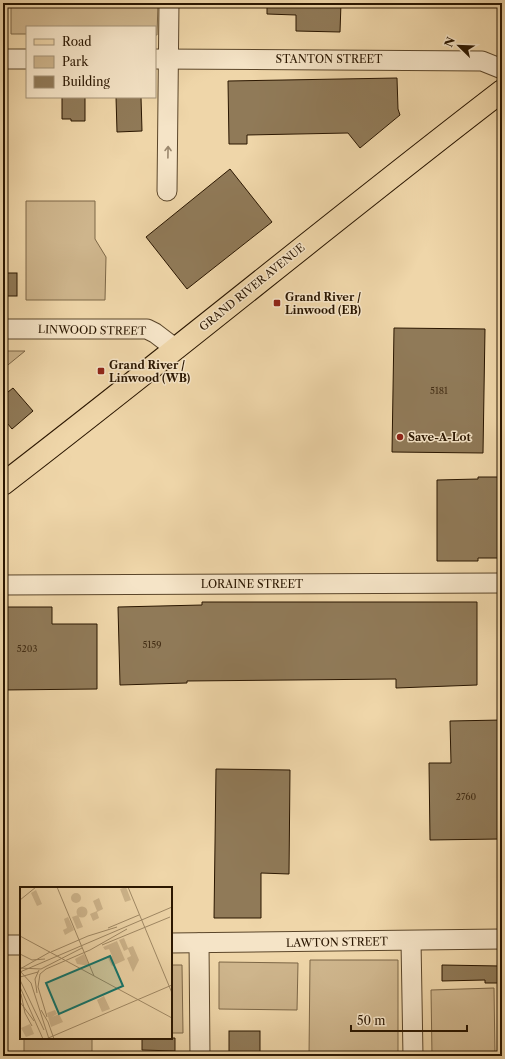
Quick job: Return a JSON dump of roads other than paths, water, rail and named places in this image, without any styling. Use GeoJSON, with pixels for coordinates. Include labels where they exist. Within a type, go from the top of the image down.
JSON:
{"type":"FeatureCollection","features":[{"type":"Feature","properties":{"kind":"main road","name":"GRAND RIVER AVENUE"},"geometry":{"type":"LineString","coordinates":[[3,484],[502,91]]}},
{"type":"Feature","properties":{"kind":"street"},"geometry":{"type":"LineString","coordinates":[[167,191],[162,59],[169,3]]}},
{"type":"Feature","properties":{"kind":"street"},"geometry":{"type":"LineString","coordinates":[[3,59],[26,59]]}},
{"type":"Feature","properties":{"kind":"street","name":"STANTON STREET"},"geometry":{"type":"LineString","coordinates":[[162,59],[482,61],[502,69]]}},
{"type":"Feature","properties":{"kind":"street","name":"LINWOOD STREET"},"geometry":{"type":"LineString","coordinates":[[3,329],[147,329],[155,333],[176,349]]}},
{"type":"Feature","properties":{"kind":"street","name":"LORAINE STREET"},"geometry":{"type":"LineString","coordinates":[[3,585],[502,583]]}},
{"type":"Feature","properties":{"kind":"street","name":"LAWTON STREET"},"geometry":{"type":"LineString","coordinates":[[172,943],[502,939]]}},
{"type":"Feature","properties":{"kind":"street"},"geometry":{"type":"LineString","coordinates":[[411,941],[413,1056]]}},
{"type":"Feature","properties":{"kind":"street"},"geometry":{"type":"LineString","coordinates":[[199,943],[200,1056]]}},
{"type":"Feature","properties":{"kind":"street"},"geometry":{"type":"LineString","coordinates":[[3,945],[20,945]]}},
{"type":"Feature","properties":{"kind":"place","name":"Grand River / Linwood (EB)"},"geometry":{"type":"Point","coordinates":[277,303]}},
{"type":"Feature","properties":{"kind":"place","name":"Grand River / Linwood (WB)"},"geometry":{"type":"Point","coordinates":[101,371]}},
{"type":"Feature","properties":{"kind":"place","name":"Save-A-Lot"},"geometry":{"type":"Point","coordinates":[400,437]}}]}
